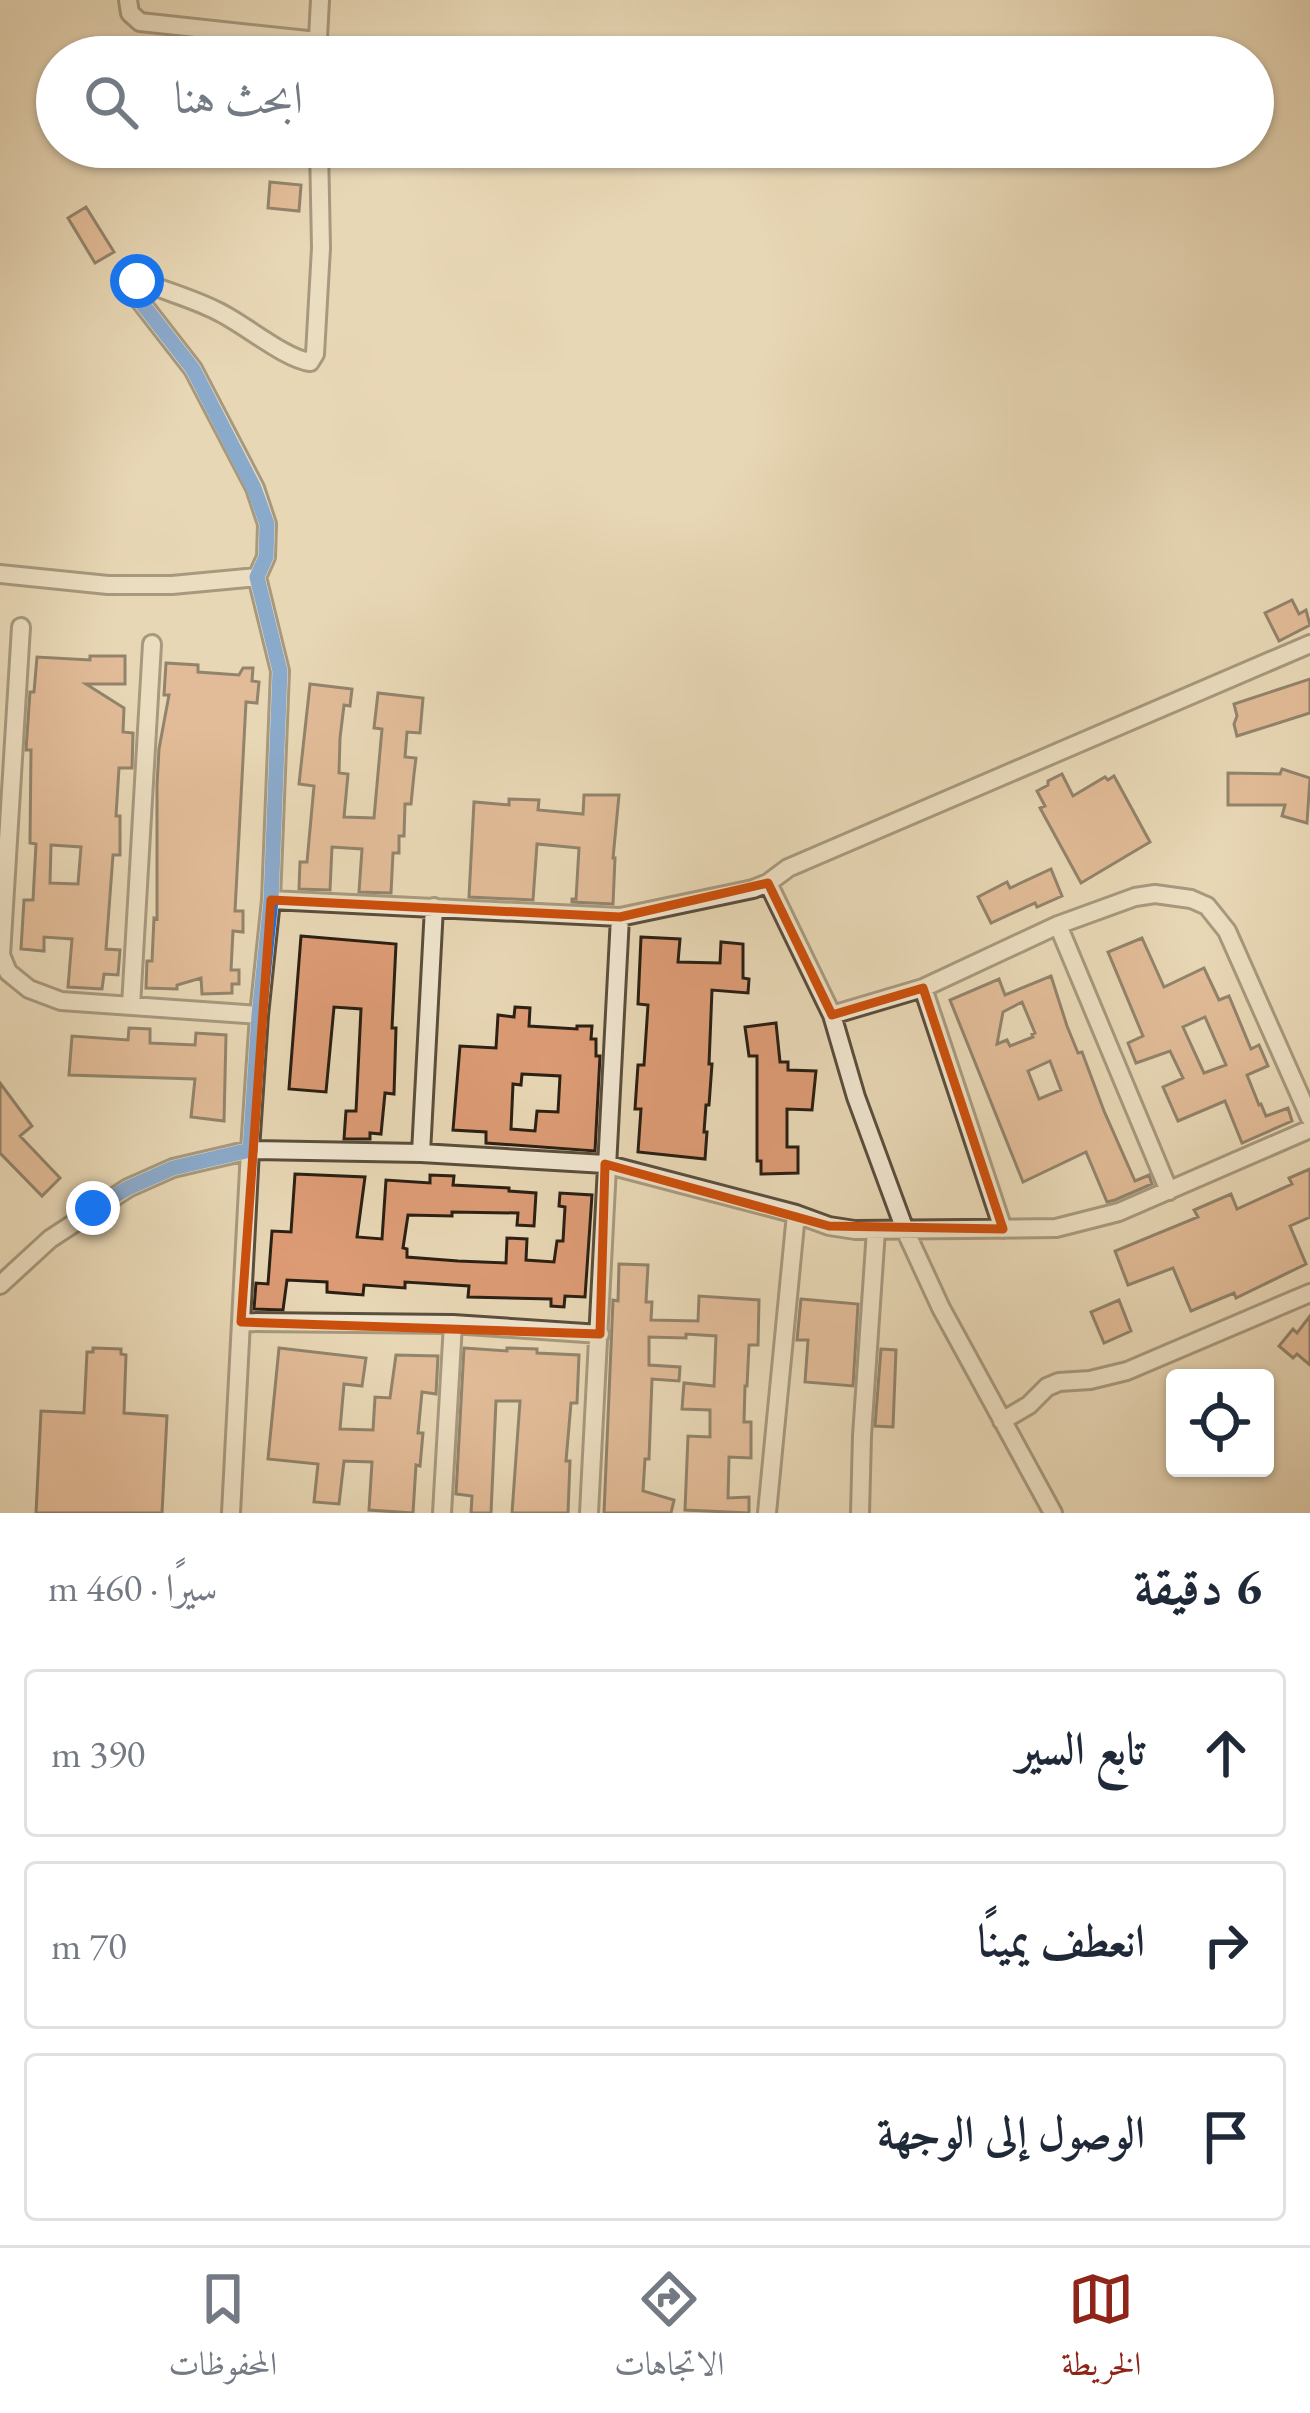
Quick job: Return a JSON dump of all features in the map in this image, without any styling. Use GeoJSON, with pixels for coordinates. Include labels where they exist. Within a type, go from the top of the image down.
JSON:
{"type":"FeatureCollection","features":[{"type":"Feature","properties":{"kind":"street"},"geometry":{"type":"LineString","coordinates":[[128,0],[130,13],[140,22],[232,36]]}},
{"type":"Feature","properties":{"kind":"street"},"geometry":{"type":"LineString","coordinates":[[318,36],[320,0]]}},
{"type":"Feature","properties":{"kind":"street"},"geometry":{"type":"LineString","coordinates":[[231,1513],[250,1150],[271,900],[280,671],[257,577],[266,557],[267,524],[254,488],[193,369],[130,283],[144,282],[210,307],[298,361],[310,362],[315,354],[321,248],[319,168]]}},
{"type":"Feature","properties":{"kind":"street"},"geometry":{"type":"LineString","coordinates":[[0,574],[108,586],[257,577]]}},
{"type":"Feature","properties":{"kind":"street"},"geometry":{"type":"LineString","coordinates":[[21,627],[1,955],[8,972],[29,989],[61,1001],[259,1015]]}},
{"type":"Feature","properties":{"kind":"street"},"geometry":{"type":"LineString","coordinates":[[131,1006],[152,644]]}},
{"type":"Feature","properties":{"kind":"street"},"geometry":{"type":"LineString","coordinates":[[271,900],[620,917],[753,889],[810,858],[1310,644]]}},
{"type":"Feature","properties":{"kind":"street"},"geometry":{"type":"LineString","coordinates":[[768,883],[832,1015],[856,1097],[905,1230],[941,1308],[1053,1513]]}},
{"type":"Feature","properties":{"kind":"street"},"geometry":{"type":"LineString","coordinates":[[832,1015],[923,988],[1058,926],[1135,897],[1174,895],[1207,906],[1227,931],[1310,1118]]}},
{"type":"Feature","properties":{"kind":"street"},"geometry":{"type":"LineString","coordinates":[[421,1154],[434,907]]}},
{"type":"Feature","properties":{"kind":"street"},"geometry":{"type":"LineString","coordinates":[[589,1513],[620,917]]}},
{"type":"Feature","properties":{"kind":"street"},"geometry":{"type":"LineString","coordinates":[[1058,926],[1169,1191]]}},
{"type":"Feature","properties":{"kind":"street"},"geometry":{"type":"LineString","coordinates":[[923,988],[1003,1229]]}},
{"type":"Feature","properties":{"kind":"street"},"geometry":{"type":"LineString","coordinates":[[0,1286],[50,1238],[128,1188],[173,1168],[250,1150],[605,1164],[829,1226],[1056,1228],[1119,1212],[1310,1129]]}},
{"type":"Feature","properties":{"kind":"street"},"geometry":{"type":"LineString","coordinates":[[767,1513],[796,1214]]}},
{"type":"Feature","properties":{"kind":"street"},"geometry":{"type":"LineString","coordinates":[[860,1513],[876,1230]]}},
{"type":"Feature","properties":{"kind":"street"},"geometry":{"type":"LineString","coordinates":[[1002,1421],[1059,1382],[1127,1371],[1310,1293]]}},
{"type":"Feature","properties":{"kind":"street"},"geometry":{"type":"LineString","coordinates":[[241,1322],[452,1324],[600,1334]]}},
{"type":"Feature","properties":{"kind":"street"},"geometry":{"type":"LineString","coordinates":[[442,1513],[452,1324]]}},
{"type":"Feature","properties":{"kind":"highlighted area"},"geometry":{"type":"Polygon","coordinates":[[[768,883],[832,1015],[923,988],[1003,1229],[829,1226],[605,1164],[600,1334],[241,1322],[271,900],[620,917],[768,883]]]}},
{"type":"Feature","properties":{"kind":"building"},"geometry":{"type":"Polygon","coordinates":[[[270,182],[301,185],[299,211],[268,208],[270,182]]]}},
{"type":"Feature","properties":{"kind":"building"},"geometry":{"type":"Polygon","coordinates":[[[86,207],[114,252],[95,263],[68,218],[86,207]]]}},
{"type":"Feature","properties":{"kind":"building"},"geometry":{"type":"Polygon","coordinates":[[[1292,600],[1299,614],[1306,610],[1310,625],[1279,641],[1265,613],[1292,600]]]}},
{"type":"Feature","properties":{"kind":"building"},"geometry":{"type":"Polygon","coordinates":[[[90,656],[125,656],[125,684],[86,684],[124,708],[123,732],[133,733],[132,768],[119,768],[120,855],[113,855],[106,949],[120,950],[118,975],[104,974],[102,989],[68,987],[72,939],[44,937],[44,951],[21,949],[24,900],[33,900],[36,844],[30,843],[31,750],[26,750],[37,657],[90,660],[90,656]],[[51,845],[50,883],[78,884],[81,847],[51,845]]]}},
{"type":"Feature","properties":{"kind":"building"},"geometry":{"type":"Polygon","coordinates":[[[166,663],[198,665],[198,672],[239,675],[243,668],[253,668],[252,681],[259,682],[257,703],[246,702],[235,911],[243,911],[243,932],[233,931],[231,970],[239,970],[239,984],[232,984],[232,993],[202,994],[201,978],[177,985],[177,989],[146,988],[157,919],[157,785],[169,695],[164,695],[166,663]]]}},
{"type":"Feature","properties":{"kind":"building"},"geometry":{"type":"Polygon","coordinates":[[[1310,679],[1310,713],[1237,736],[1234,704],[1310,679]]]}},
{"type":"Feature","properties":{"kind":"building"},"geometry":{"type":"Polygon","coordinates":[[[310,684],[352,689],[350,706],[344,705],[340,738],[339,773],[348,774],[344,817],[374,818],[382,729],[374,728],[378,693],[423,698],[420,733],[407,732],[405,757],[416,758],[411,804],[405,804],[404,836],[399,836],[399,853],[393,853],[391,893],[359,892],[362,849],[332,847],[330,890],[299,889],[300,862],[307,862],[314,786],[299,784],[310,684]]]}},
{"type":"Feature","properties":{"kind":"building"},"geometry":{"type":"Polygon","coordinates":[[[1282,769],[1310,778],[1307,823],[1282,816],[1285,805],[1228,805],[1228,773],[1280,774],[1282,769]]]}},
{"type":"Feature","properties":{"kind":"building"},"geometry":{"type":"Polygon","coordinates":[[[1062,774],[1073,796],[1114,776],[1150,842],[1081,883],[1040,808],[1045,806],[1037,791],[1062,774]]]}},
{"type":"Feature","properties":{"kind":"building"},"geometry":{"type":"Polygon","coordinates":[[[584,795],[619,795],[613,904],[572,902],[579,848],[537,844],[533,900],[469,897],[474,802],[509,805],[509,799],[539,800],[538,810],[583,814],[584,795]]]}},
{"type":"Feature","properties":{"kind":"building"},"geometry":{"type":"Polygon","coordinates":[[[1051,869],[1062,896],[991,923],[978,897],[1007,882],[1010,888],[1051,869]]]}},
{"type":"Feature","properties":{"kind":"building"},"geometry":{"type":"Polygon","coordinates":[[[301,936],[396,944],[394,1094],[385,1093],[381,1134],[370,1133],[370,1139],[344,1139],[346,1111],[356,1111],[361,1009],[334,1007],[326,1092],[289,1089],[301,936]]]}},
{"type":"Feature","properties":{"kind":"building"},"geometry":{"type":"Polygon","coordinates":[[[641,937],[680,939],[678,962],[720,963],[721,942],[743,944],[748,993],[712,990],[705,1159],[638,1152],[641,1109],[635,1109],[648,1005],[638,1004],[641,937]]]}},
{"type":"Feature","properties":{"kind":"building"},"geometry":{"type":"Polygon","coordinates":[[[1142,938],[1164,987],[1204,968],[1219,1000],[1229,996],[1251,1049],[1259,1045],[1268,1066],[1247,1075],[1259,1105],[1266,1116],[1288,1108],[1292,1121],[1242,1143],[1225,1101],[1178,1121],[1163,1087],[1183,1078],[1170,1051],[1136,1063],[1128,1043],[1143,1036],[1108,952],[1142,938]],[[1205,1017],[1183,1027],[1204,1073],[1226,1065],[1205,1017]]]}},
{"type":"Feature","properties":{"kind":"building"},"geometry":{"type":"Polygon","coordinates":[[[1051,976],[1078,1053],[1082,1052],[1135,1181],[1149,1175],[1152,1184],[1107,1202],[1086,1152],[1023,1182],[950,1000],[999,979],[1005,995],[1051,976]],[[1022,1002],[1003,1012],[997,1044],[1007,1040],[1010,1046],[1033,1037],[1022,1002]],[[1050,1061],[1028,1071],[1039,1099],[1061,1090],[1050,1061]]]}},
{"type":"Feature","properties":{"kind":"building"},"geometry":{"type":"Polygon","coordinates":[[[515,1007],[530,1008],[529,1026],[592,1026],[591,1039],[596,1039],[596,1056],[600,1056],[595,1151],[486,1143],[486,1132],[453,1130],[460,1046],[496,1048],[498,1015],[514,1017],[515,1007]],[[522,1074],[521,1085],[513,1084],[511,1129],[535,1131],[537,1111],[558,1112],[560,1076],[522,1074]]]}},
{"type":"Feature","properties":{"kind":"building"},"geometry":{"type":"Polygon","coordinates":[[[776,1023],[780,1062],[788,1062],[788,1070],[816,1071],[812,1110],[787,1109],[787,1147],[798,1147],[798,1173],[761,1174],[757,1056],[749,1056],[745,1027],[776,1023]]]}},
{"type":"Feature","properties":{"kind":"building"},"geometry":{"type":"Polygon","coordinates":[[[129,1028],[150,1029],[150,1043],[195,1045],[196,1033],[226,1035],[224,1121],[191,1117],[195,1079],[69,1075],[72,1036],[128,1040],[129,1028]]]}},
{"type":"Feature","properties":{"kind":"building"},"geometry":{"type":"Polygon","coordinates":[[[0,1083],[32,1126],[20,1136],[60,1178],[42,1196],[0,1153],[0,1083]]]}},
{"type":"Feature","properties":{"kind":"building"},"geometry":{"type":"Polygon","coordinates":[[[1310,1169],[1310,1217],[1290,1226],[1306,1264],[1236,1298],[1234,1293],[1191,1311],[1173,1268],[1128,1285],[1115,1251],[1198,1217],[1194,1210],[1231,1194],[1237,1209],[1292,1184],[1289,1178],[1310,1169]]]}},
{"type":"Feature","properties":{"kind":"building"},"geometry":{"type":"Polygon","coordinates":[[[295,1174],[365,1177],[357,1237],[382,1239],[386,1180],[430,1183],[430,1175],[454,1176],[453,1185],[536,1193],[534,1226],[517,1225],[518,1213],[408,1215],[403,1248],[407,1257],[458,1261],[506,1263],[507,1238],[527,1239],[526,1260],[554,1262],[557,1241],[563,1241],[565,1207],[559,1206],[560,1193],[592,1195],[585,1297],[565,1296],[564,1307],[551,1306],[551,1299],[468,1297],[469,1286],[364,1285],[363,1295],[327,1292],[327,1282],[287,1280],[283,1310],[254,1309],[256,1283],[268,1284],[272,1231],[291,1232],[295,1174]]]}},
{"type":"Feature","properties":{"kind":"building"},"geometry":{"type":"Polygon","coordinates":[[[619,1264],[648,1265],[646,1302],[652,1302],[651,1320],[698,1321],[699,1296],[759,1300],[758,1345],[749,1345],[745,1386],[744,1422],[751,1422],[751,1458],[729,1457],[728,1498],[749,1497],[749,1513],[685,1510],[688,1436],[710,1437],[710,1410],[682,1409],[684,1383],[714,1386],[716,1336],[686,1334],[686,1338],[649,1337],[649,1365],[680,1367],[679,1381],[652,1379],[643,1491],[674,1500],[671,1513],[604,1513],[613,1300],[618,1301],[619,1264]]]}},
{"type":"Feature","properties":{"kind":"building"},"geometry":{"type":"Polygon","coordinates":[[[801,1299],[858,1304],[853,1386],[805,1382],[808,1340],[797,1340],[801,1299]]]}},
{"type":"Feature","properties":{"kind":"building"},"geometry":{"type":"Polygon","coordinates":[[[1119,1300],[1131,1331],[1104,1343],[1091,1312],[1119,1300]]]}},
{"type":"Feature","properties":{"kind":"building"},"geometry":{"type":"Polygon","coordinates":[[[1310,1316],[1310,1365],[1279,1346],[1310,1316]]]}},
{"type":"Feature","properties":{"kind":"building"},"geometry":{"type":"Polygon","coordinates":[[[279,1348],[366,1358],[362,1386],[344,1384],[340,1429],[373,1430],[375,1397],[390,1398],[396,1355],[438,1356],[436,1394],[422,1392],[418,1433],[423,1433],[413,1513],[369,1510],[372,1462],[344,1461],[339,1504],[314,1502],[318,1464],[268,1459],[279,1348]]]}},
{"type":"Feature","properties":{"kind":"building"},"geometry":{"type":"Polygon","coordinates":[[[464,1348],[579,1355],[577,1403],[571,1403],[566,1461],[570,1461],[568,1513],[512,1513],[520,1401],[496,1401],[491,1513],[471,1513],[472,1496],[456,1494],[464,1348]]]}},
{"type":"Feature","properties":{"kind":"building"},"geometry":{"type":"Polygon","coordinates":[[[121,1349],[126,1355],[124,1413],[167,1416],[162,1513],[36,1513],[41,1411],[84,1413],[87,1352],[121,1349]]]}},
{"type":"Feature","properties":{"kind":"building"},"geometry":{"type":"Polygon","coordinates":[[[881,1349],[896,1350],[893,1427],[875,1426],[881,1349]]]}},
{"type":"Feature","properties":{"kind":"route"},"geometry":{"type":"LineString","coordinates":[[93,1208],[173,1168],[250,1150],[271,900],[280,671],[257,577],[266,557],[267,524],[254,488],[193,369],[130,288],[132,280],[137,281]]}}]}
